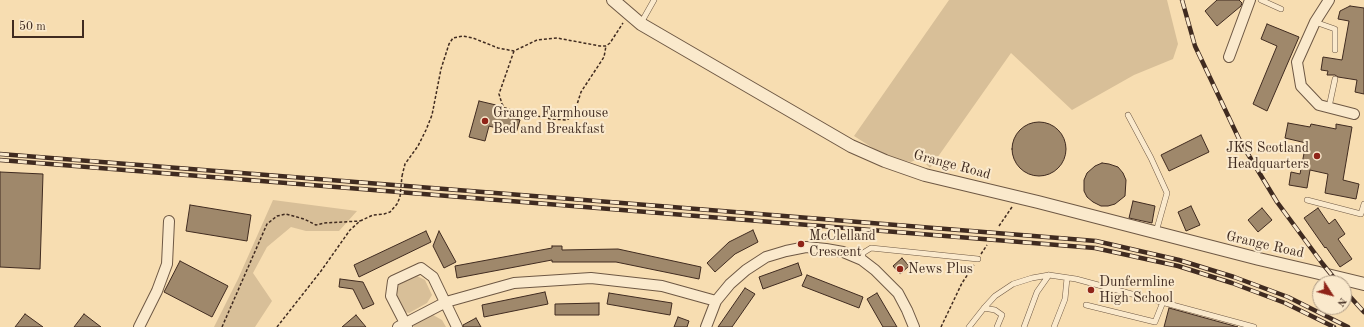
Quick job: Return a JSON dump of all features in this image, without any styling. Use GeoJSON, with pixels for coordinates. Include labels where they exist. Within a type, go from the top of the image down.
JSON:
{"type":"FeatureCollection","features":[{"type":"Feature","properties":{"kind":"street","name":"Grange Road"},"geometry":{"type":"LineString","coordinates":[[612,0],[641,24],[851,146],[885,161],[925,175],[1259,260],[1364,284]]}},
{"type":"Feature","properties":{"kind":"street"},"geometry":{"type":"LineString","coordinates":[[1229,57],[1250,0]]}},
{"type":"Feature","properties":{"kind":"street"},"geometry":{"type":"LineString","coordinates":[[1329,0],[1314,22],[1298,62],[1301,86],[1319,105],[1354,114]]}},
{"type":"Feature","properties":{"kind":"street"},"geometry":{"type":"LineString","coordinates":[[139,327],[157,291],[167,264],[169,221]]}},
{"type":"Feature","properties":{"kind":"street"},"geometry":{"type":"LineString","coordinates":[[706,327],[716,301],[730,284],[746,270],[766,257],[806,247],[826,248],[843,252],[862,260],[875,270],[898,293],[914,327]]}},
{"type":"Feature","properties":{"kind":"street"},"geometry":{"type":"LineString","coordinates":[[457,327],[446,302],[433,277],[421,268],[394,281],[391,296],[403,326],[446,302],[514,283],[592,278],[662,286],[716,301]]}},
{"type":"Feature","properties":{"kind":"lane"},"geometry":{"type":"LineString","coordinates":[[641,24],[654,0]]}},
{"type":"Feature","properties":{"kind":"lane"},"geometry":{"type":"LineString","coordinates":[[1260,0],[1281,9]]}},
{"type":"Feature","properties":{"kind":"lane"},"geometry":{"type":"LineString","coordinates":[[1314,22],[1335,29],[1334,50]]}},
{"type":"Feature","properties":{"kind":"lane"},"geometry":{"type":"LineString","coordinates":[[1329,107],[1335,79]]}},
{"type":"Feature","properties":{"kind":"lane"},"geometry":{"type":"LineString","coordinates":[[1128,115],[1166,193],[1156,233]]}},
{"type":"Feature","properties":{"kind":"lane"},"geometry":{"type":"LineString","coordinates":[[1307,200],[1361,214],[1364,204]]}},
{"type":"Feature","properties":{"kind":"lane"},"geometry":{"type":"LineString","coordinates":[[862,260],[863,253],[871,248],[978,259]]}},
{"type":"Feature","properties":{"kind":"lane"},"geometry":{"type":"LineString","coordinates":[[1024,327],[1037,292],[1049,276]]}},
{"type":"Feature","properties":{"kind":"lane"},"geometry":{"type":"LineString","coordinates":[[969,327],[996,296],[1013,284],[1032,278],[1049,276],[1067,278],[1254,327]]}},
{"type":"Feature","properties":{"kind":"lane"},"geometry":{"type":"LineString","coordinates":[[1054,327],[1065,299],[1067,278]]}},
{"type":"Feature","properties":{"kind":"lane"},"geometry":{"type":"LineString","coordinates":[[1086,305],[1155,322],[1163,302]]}},
{"type":"Feature","properties":{"kind":"lane"},"geometry":{"type":"LineString","coordinates":[[984,308],[996,310],[1002,315],[997,327]]}},
{"type":"Feature","properties":{"kind":"path"},"geometry":{"type":"LineString","coordinates":[[514,50],[499,94],[505,108],[567,120],[574,114],[581,92],[604,57],[606,46],[610,43],[629,15]]}},
{"type":"Feature","properties":{"kind":"path"},"geometry":{"type":"LineString","coordinates":[[277,327],[321,271],[350,230],[360,221],[373,215],[390,212],[397,204],[400,197],[405,164],[418,146],[432,115],[441,69],[449,44],[453,38],[463,36],[474,38],[498,48],[514,50],[537,40],[557,38],[606,46]]}},
{"type":"Feature","properties":{"kind":"path"},"geometry":{"type":"LineString","coordinates":[[999,226],[1014,205]]}},
{"type":"Feature","properties":{"kind":"path"},"geometry":{"type":"LineString","coordinates":[[222,327],[267,224],[277,216],[286,214],[304,219],[316,225],[324,222],[360,221]]}},
{"type":"Feature","properties":{"kind":"path"},"geometry":{"type":"LineString","coordinates":[[940,327],[962,283],[987,245]]}},
{"type":"Feature","properties":{"kind":"shaded area"},"geometry":{"type":"Polygon","coordinates":[[[949,0],[1167,0],[1178,44],[1173,59],[1134,75],[1072,110],[1011,53],[930,168],[920,158],[911,162],[887,157],[854,136],[949,0]]]}},
{"type":"Feature","properties":{"kind":"shaded area"},"geometry":{"type":"Polygon","coordinates":[[[273,200],[357,211],[339,231],[306,231],[291,227],[267,247],[253,273],[272,301],[255,327],[214,327],[238,279],[273,200]]]}},
{"type":"Feature","properties":{"kind":"shaded area"},"geometry":{"type":"Polygon","coordinates":[[[417,276],[425,280],[432,295],[427,303],[409,313],[401,311],[393,296],[396,286],[417,276]]]}},
{"type":"Feature","properties":{"kind":"shaded area"},"geometry":{"type":"Polygon","coordinates":[[[433,315],[442,320],[446,327],[413,327],[415,323],[433,315]]]}},
{"type":"Feature","properties":{"kind":"building"},"geometry":{"type":"Polygon","coordinates":[[[1217,0],[1239,0],[1242,3],[1241,6],[1217,26],[1205,11],[1217,0]]]}},
{"type":"Feature","properties":{"kind":"building"},"geometry":{"type":"Polygon","coordinates":[[[1350,6],[1364,8],[1364,94],[1355,92],[1357,80],[1338,77],[1335,75],[1327,75],[1328,71],[1321,70],[1323,57],[1342,60],[1349,21],[1338,19],[1340,11],[1350,6]]]}},
{"type":"Feature","properties":{"kind":"building"},"geometry":{"type":"Polygon","coordinates":[[[1267,24],[1299,37],[1267,111],[1253,104],[1277,46],[1261,39],[1267,24]]]}},
{"type":"Feature","properties":{"kind":"building"},"geometry":{"type":"Polygon","coordinates":[[[479,101],[496,105],[494,113],[520,120],[516,133],[489,126],[485,141],[469,137],[479,101]]]}},
{"type":"Feature","properties":{"kind":"building"},"geometry":{"type":"Polygon","coordinates":[[[1039,122],[1049,124],[1058,130],[1064,139],[1066,149],[1064,159],[1058,168],[1049,174],[1039,176],[1029,174],[1020,168],[1014,159],[1012,149],[1014,139],[1020,130],[1029,124],[1039,122]]]}},
{"type":"Feature","properties":{"kind":"building"},"geometry":{"type":"Polygon","coordinates":[[[1288,123],[1310,127],[1311,124],[1336,129],[1336,124],[1352,127],[1343,180],[1359,184],[1356,199],[1325,193],[1328,174],[1310,170],[1307,188],[1289,185],[1291,172],[1300,174],[1306,143],[1285,138],[1288,123]]]}},
{"type":"Feature","properties":{"kind":"building"},"geometry":{"type":"Polygon","coordinates":[[[1201,135],[1209,152],[1169,171],[1161,155],[1201,135]]]}},
{"type":"Feature","properties":{"kind":"building"},"geometry":{"type":"Polygon","coordinates":[[[1102,163],[1118,167],[1126,180],[1125,196],[1115,204],[1108,206],[1101,206],[1093,202],[1087,197],[1084,191],[1084,180],[1087,173],[1095,166],[1102,163]]]}},
{"type":"Feature","properties":{"kind":"building"},"geometry":{"type":"Polygon","coordinates":[[[0,172],[43,174],[40,269],[0,267],[0,172]]]}},
{"type":"Feature","properties":{"kind":"building"},"geometry":{"type":"Polygon","coordinates":[[[1133,201],[1155,206],[1152,223],[1129,218],[1133,201]]]}},
{"type":"Feature","properties":{"kind":"building"},"geometry":{"type":"Polygon","coordinates":[[[190,205],[251,215],[247,241],[186,231],[190,205]]]}},
{"type":"Feature","properties":{"kind":"building"},"geometry":{"type":"Polygon","coordinates":[[[1191,206],[1200,225],[1186,231],[1178,212],[1191,206]]]}},
{"type":"Feature","properties":{"kind":"building"},"geometry":{"type":"Polygon","coordinates":[[[1262,208],[1272,220],[1258,232],[1248,220],[1262,208]]]}},
{"type":"Feature","properties":{"kind":"building"},"geometry":{"type":"Polygon","coordinates":[[[1318,208],[1329,224],[1335,219],[1345,234],[1338,239],[1352,259],[1340,267],[1304,218],[1318,208]]]}},
{"type":"Feature","properties":{"kind":"building"},"geometry":{"type":"Polygon","coordinates":[[[753,230],[758,242],[735,254],[715,272],[707,263],[729,242],[753,230]]]}},
{"type":"Feature","properties":{"kind":"building"},"geometry":{"type":"Polygon","coordinates":[[[426,231],[431,242],[359,277],[354,265],[426,231]]]}},
{"type":"Feature","properties":{"kind":"building"},"geometry":{"type":"Polygon","coordinates":[[[439,231],[456,262],[444,268],[433,246],[439,231]]]}},
{"type":"Feature","properties":{"kind":"building"},"geometry":{"type":"Polygon","coordinates":[[[552,246],[562,246],[562,250],[618,249],[701,267],[699,279],[616,262],[552,262],[552,260],[457,278],[455,266],[552,248],[552,246]]]}},
{"type":"Feature","properties":{"kind":"building"},"geometry":{"type":"Polygon","coordinates":[[[902,258],[909,266],[900,274],[893,266],[902,258]]]}},
{"type":"Feature","properties":{"kind":"building"},"geometry":{"type":"Polygon","coordinates":[[[180,261],[228,286],[212,317],[164,292],[180,261]]]}},
{"type":"Feature","properties":{"kind":"building"},"geometry":{"type":"Polygon","coordinates":[[[798,263],[802,275],[763,289],[759,277],[798,263]]]}},
{"type":"Feature","properties":{"kind":"building"},"geometry":{"type":"Polygon","coordinates":[[[807,275],[863,297],[859,308],[802,286],[807,275]]]}},
{"type":"Feature","properties":{"kind":"building"},"geometry":{"type":"Polygon","coordinates":[[[340,279],[363,282],[374,304],[363,309],[353,289],[339,287],[340,279]]]}},
{"type":"Feature","properties":{"kind":"building"},"geometry":{"type":"Polygon","coordinates":[[[745,288],[755,294],[732,327],[718,327],[745,288]]]}},
{"type":"Feature","properties":{"kind":"building"},"geometry":{"type":"Polygon","coordinates":[[[545,292],[548,304],[484,317],[482,305],[545,292]]]}},
{"type":"Feature","properties":{"kind":"building"},"geometry":{"type":"Polygon","coordinates":[[[609,293],[672,303],[670,315],[607,304],[609,293]]]}},
{"type":"Feature","properties":{"kind":"building"},"geometry":{"type":"Polygon","coordinates":[[[877,293],[897,327],[883,327],[867,299],[877,293]]]}},
{"type":"Feature","properties":{"kind":"building"},"geometry":{"type":"Polygon","coordinates":[[[599,303],[599,315],[555,315],[555,304],[599,303]]]}},
{"type":"Feature","properties":{"kind":"building"},"geometry":{"type":"Polygon","coordinates":[[[1169,308],[1238,327],[1164,327],[1169,308]]]}},
{"type":"Feature","properties":{"kind":"building"},"geometry":{"type":"Polygon","coordinates":[[[25,314],[43,327],[15,327],[25,314]]]}},
{"type":"Feature","properties":{"kind":"building"},"geometry":{"type":"Polygon","coordinates":[[[84,314],[101,327],[74,327],[84,314]]]}},
{"type":"Feature","properties":{"kind":"building"},"geometry":{"type":"Polygon","coordinates":[[[356,315],[366,327],[342,327],[356,315]]]}},
{"type":"Feature","properties":{"kind":"building"},"geometry":{"type":"Polygon","coordinates":[[[678,317],[689,321],[687,327],[674,327],[678,317]]]}},
{"type":"Feature","properties":{"kind":"building"},"geometry":{"type":"Polygon","coordinates":[[[476,318],[481,327],[463,327],[463,325],[476,318]]]}},
{"type":"Feature","properties":{"kind":"railway"},"geometry":{"type":"LineString","coordinates":[[1182,0],[1195,46],[1240,141],[1277,202],[1332,275]]}},
{"type":"Feature","properties":{"kind":"railway"},"geometry":{"type":"LineString","coordinates":[[0,154],[1096,241],[1179,260],[1234,277],[1288,297],[1348,327]]}},
{"type":"Feature","properties":{"kind":"railway"},"geometry":{"type":"LineString","coordinates":[[0,160],[1095,248],[1178,266],[1232,283],[1285,303],[1334,327]]}},
{"type":"Feature","properties":{"kind":"railway"},"geometry":{"type":"LineString","coordinates":[[1352,299],[1364,312]]}},
{"type":"Feature","properties":{"kind":"place","name":"Grange Farmhouse Bed and Breakfast"},"geometry":{"type":"Point","coordinates":[485,121]}},
{"type":"Feature","properties":{"kind":"place","name":"JKS Scotland Headquarters"},"geometry":{"type":"Point","coordinates":[1317,156]}},
{"type":"Feature","properties":{"kind":"place","name":"McClelland Crescent"},"geometry":{"type":"Point","coordinates":[801,244]}},
{"type":"Feature","properties":{"kind":"place","name":"News Plus"},"geometry":{"type":"Point","coordinates":[900,269]}},
{"type":"Feature","properties":{"kind":"place","name":"Dunfermline High School"},"geometry":{"type":"Point","coordinates":[1091,290]}}]}
